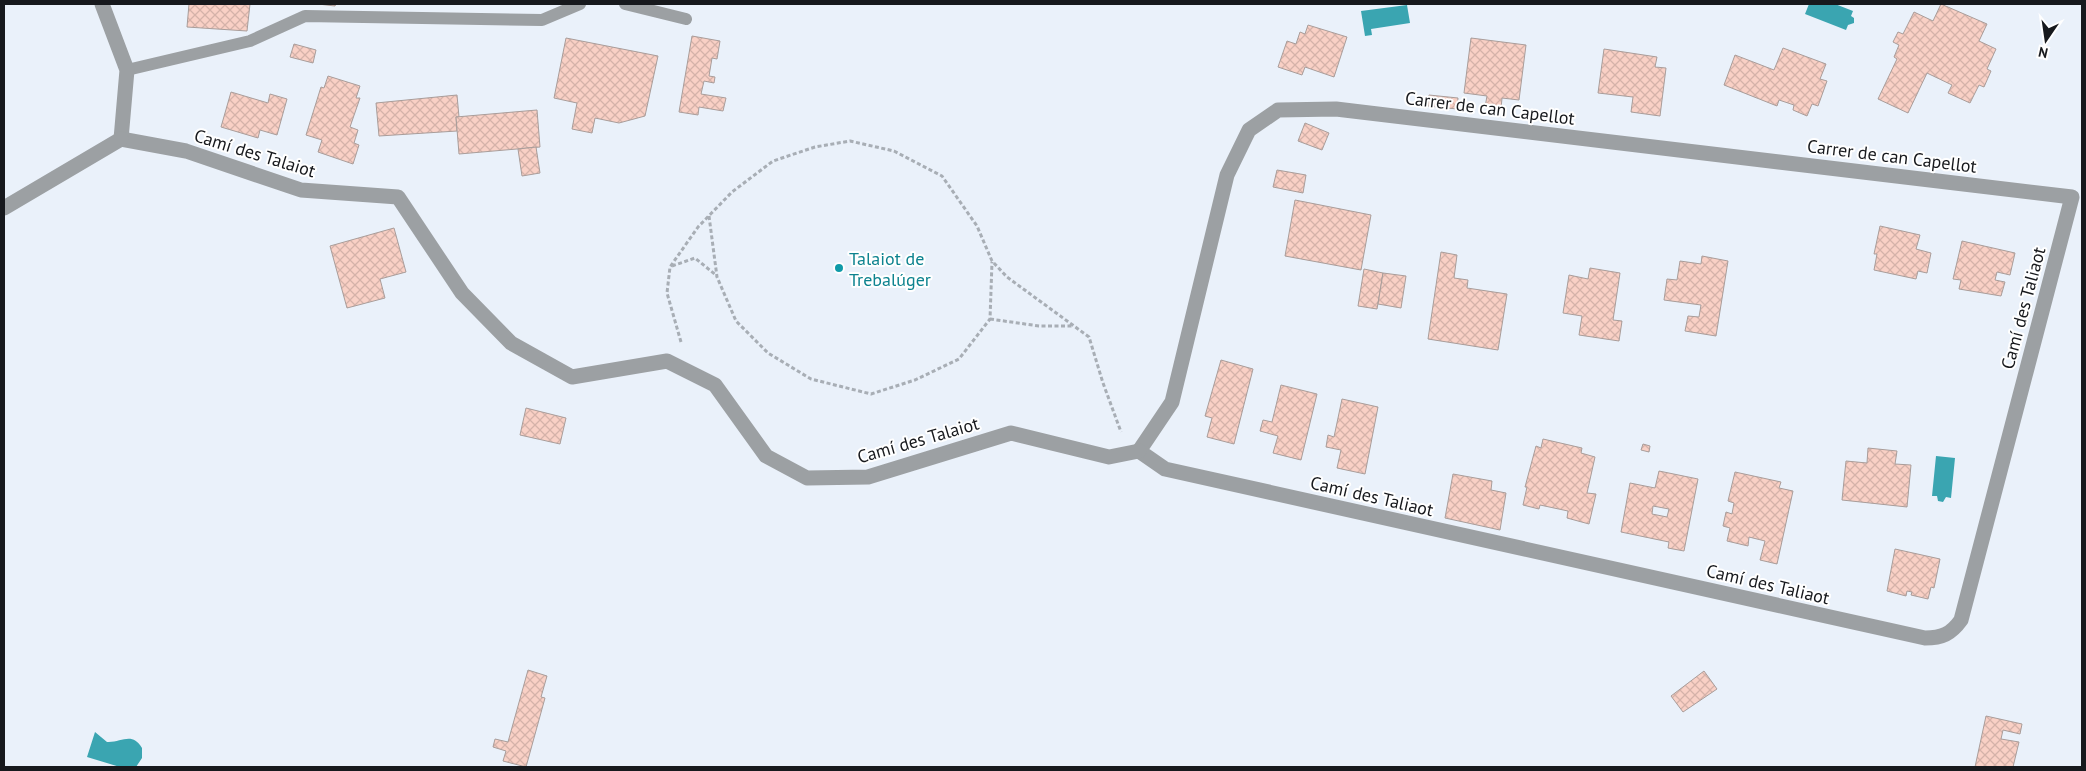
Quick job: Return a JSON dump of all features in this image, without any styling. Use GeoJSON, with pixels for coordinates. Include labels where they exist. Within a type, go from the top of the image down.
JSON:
{"type":"FeatureCollection","features":[{"type":"Feature","properties":{"kind":"street"},"geometry":{"type":"LineString","coordinates":[[4,208],[121,140],[127,70],[102,4]]}},
{"type":"Feature","properties":{"kind":"street","name":"Carrer de can Capellot"},"geometry":{"type":"LineString","coordinates":[[1139,450],[1172,402],[1228,175],[1249,130],[1278,110],[1336,109],[2072,197]]}},
{"type":"Feature","properties":{"kind":"street","name":"Camí des Talaiot"},"geometry":{"type":"LineString","coordinates":[[121,140],[186,151],[301,190],[398,197],[462,293],[511,343],[572,377],[668,361],[715,385],[766,456],[807,478],[868,478],[1011,433],[1109,457],[1139,450]]}},
{"type":"Feature","properties":{"kind":"street","name":"Camí des Taliaot"},"geometry":{"type":"LineString","coordinates":[[1139,450],[1165,469],[1925,638],[1940,638],[1953,630],[1961,620],[2072,197]]}},
{"type":"Feature","properties":{"kind":"lane"},"geometry":{"type":"LineString","coordinates":[[127,70],[250,41],[305,16],[542,20],[580,4]]}},
{"type":"Feature","properties":{"kind":"lane"},"geometry":{"type":"LineString","coordinates":[[625,4],[686,18]]}},
{"type":"Feature","properties":{"kind":"path"},"geometry":{"type":"LineString","coordinates":[[686,371],[686,358],[667,294],[670,267],[709,216],[732,192],[773,161],[815,147],[850,141],[894,151],[942,176],[978,226],[992,261],[1007,277],[1089,337],[1102,383],[1122,434],[1139,450]]}},
{"type":"Feature","properties":{"kind":"path"},"geometry":{"type":"LineString","coordinates":[[709,216],[717,277],[736,321],[768,353],[810,379],[871,394],[915,380],[959,359],[990,319],[992,261]]}},
{"type":"Feature","properties":{"kind":"path"},"geometry":{"type":"LineString","coordinates":[[670,267],[695,258],[717,277]]}},
{"type":"Feature","properties":{"kind":"path"},"geometry":{"type":"LineString","coordinates":[[990,319],[1039,326],[1075,326]]}},
{"type":"Feature","properties":{"kind":"water"},"geometry":{"type":"Polygon","coordinates":[[[1809,4],[1835,4],[1853,11],[1851,16],[1854,18],[1854,23],[1848,25],[1846,30],[1805,14],[1809,4]]]}},
{"type":"Feature","properties":{"kind":"water"},"geometry":{"type":"Polygon","coordinates":[[[1407,5],[1410,23],[1371,29],[1372,35],[1365,36],[1361,11],[1407,5]]]}},
{"type":"Feature","properties":{"kind":"water"},"geometry":{"type":"Polygon","coordinates":[[[1936,456],[1955,458],[1951,498],[1946,497],[1943,502],[1938,501],[1937,496],[1932,496],[1936,456]]]}},
{"type":"Feature","properties":{"kind":"water"},"geometry":{"type":"Polygon","coordinates":[[[95,732],[107,742],[130,739],[138,743],[142,748],[142,758],[136,767],[120,767],[87,757],[95,732]]]}},
{"type":"Feature","properties":{"kind":"building"},"geometry":{"type":"Polygon","coordinates":[[[189,4],[250,4],[247,31],[187,27],[189,4]]]}},
{"type":"Feature","properties":{"kind":"building"},"geometry":{"type":"Polygon","coordinates":[[[318,4],[336,4],[335,6],[318,4]]]}},
{"type":"Feature","properties":{"kind":"building"},"geometry":{"type":"Polygon","coordinates":[[[1941,4],[1987,24],[1979,41],[1996,49],[1987,69],[1991,71],[1984,87],[1979,85],[1970,103],[1948,93],[1952,85],[1927,73],[1908,113],[1878,99],[1897,59],[1894,57],[1899,45],[1893,42],[1898,32],[1903,34],[1914,12],[1933,21],[1941,4]]]}},
{"type":"Feature","properties":{"kind":"building"},"geometry":{"type":"Polygon","coordinates":[[[1308,25],[1347,37],[1334,77],[1305,67],[1302,75],[1278,67],[1287,41],[1296,44],[1300,32],[1305,34],[1308,25]]]}},
{"type":"Feature","properties":{"kind":"building"},"geometry":{"type":"Polygon","coordinates":[[[692,36],[720,41],[717,59],[712,58],[709,76],[715,77],[714,83],[704,81],[701,94],[726,98],[723,111],[699,107],[698,115],[679,112],[692,36]]]}},
{"type":"Feature","properties":{"kind":"building"},"geometry":{"type":"Polygon","coordinates":[[[566,38],[658,56],[645,116],[619,123],[595,118],[592,133],[572,129],[577,103],[554,98],[566,38]]]}},
{"type":"Feature","properties":{"kind":"building"},"geometry":{"type":"Polygon","coordinates":[[[1471,38],[1526,45],[1519,100],[1502,98],[1501,109],[1485,107],[1487,96],[1464,93],[1471,38]]]}},
{"type":"Feature","properties":{"kind":"building"},"geometry":{"type":"Polygon","coordinates":[[[294,44],[316,50],[313,63],[290,57],[294,44]]]}},
{"type":"Feature","properties":{"kind":"building"},"geometry":{"type":"Polygon","coordinates":[[[1783,48],[1826,64],[1820,79],[1827,81],[1818,106],[1812,104],[1807,116],[1793,110],[1794,105],[1779,100],[1777,106],[1724,85],[1735,55],[1774,70],[1783,48]]]}},
{"type":"Feature","properties":{"kind":"building"},"geometry":{"type":"Polygon","coordinates":[[[1604,49],[1657,57],[1655,67],[1666,68],[1660,116],[1631,112],[1633,97],[1598,93],[1604,49]]]}},
{"type":"Feature","properties":{"kind":"building"},"geometry":{"type":"Polygon","coordinates":[[[328,76],[360,86],[356,98],[360,98],[350,127],[358,130],[354,143],[359,145],[353,164],[318,152],[322,140],[306,135],[321,87],[324,88],[328,76]]]}},
{"type":"Feature","properties":{"kind":"building"},"geometry":{"type":"Polygon","coordinates":[[[231,92],[268,103],[270,94],[287,99],[277,135],[260,130],[258,138],[221,127],[231,92]]]}},
{"type":"Feature","properties":{"kind":"building"},"geometry":{"type":"Polygon","coordinates":[[[457,95],[459,117],[456,117],[457,131],[379,136],[376,103],[457,95]]]}},
{"type":"Feature","properties":{"kind":"building"},"geometry":{"type":"Polygon","coordinates":[[[1429,95],[1458,98],[1457,109],[1428,106],[1429,95]]]}},
{"type":"Feature","properties":{"kind":"building"},"geometry":{"type":"Polygon","coordinates":[[[537,110],[540,147],[459,154],[456,117],[537,110]]]}},
{"type":"Feature","properties":{"kind":"building"},"geometry":{"type":"Polygon","coordinates":[[[1305,123],[1329,133],[1322,150],[1298,141],[1305,123]]]}},
{"type":"Feature","properties":{"kind":"building"},"geometry":{"type":"Polygon","coordinates":[[[536,147],[540,173],[522,176],[518,149],[536,147]]]}},
{"type":"Feature","properties":{"kind":"building"},"geometry":{"type":"Polygon","coordinates":[[[1277,170],[1306,175],[1303,193],[1273,187],[1277,170]]]}},
{"type":"Feature","properties":{"kind":"building"},"geometry":{"type":"Polygon","coordinates":[[[1295,200],[1371,215],[1361,270],[1285,256],[1295,200]]]}},
{"type":"Feature","properties":{"kind":"building"},"geometry":{"type":"Polygon","coordinates":[[[1880,226],[1920,235],[1916,249],[1931,253],[1927,273],[1918,271],[1916,279],[1874,270],[1877,254],[1874,254],[1880,226]]]}},
{"type":"Feature","properties":{"kind":"building"},"geometry":{"type":"Polygon","coordinates":[[[394,228],[406,272],[380,279],[385,298],[347,308],[330,246],[394,228]]]}},
{"type":"Feature","properties":{"kind":"building"},"geometry":{"type":"Polygon","coordinates":[[[1962,241],[2015,253],[2010,275],[1997,272],[1995,280],[2005,282],[2001,296],[1959,289],[1961,280],[1953,279],[1962,241]]]}},
{"type":"Feature","properties":{"kind":"building"},"geometry":{"type":"Polygon","coordinates":[[[1441,252],[1457,255],[1454,278],[1468,280],[1467,288],[1507,294],[1498,350],[1428,339],[1441,252]]]}},
{"type":"Feature","properties":{"kind":"building"},"geometry":{"type":"Polygon","coordinates":[[[1702,256],[1728,261],[1716,336],[1685,331],[1688,316],[1699,317],[1701,305],[1664,300],[1667,279],[1677,280],[1680,261],[1701,264],[1702,256]]]}},
{"type":"Feature","properties":{"kind":"building"},"geometry":{"type":"Polygon","coordinates":[[[1590,268],[1620,273],[1613,320],[1622,321],[1619,341],[1579,335],[1582,316],[1563,313],[1569,275],[1588,279],[1590,268]]]}},
{"type":"Feature","properties":{"kind":"building"},"geometry":{"type":"Polygon","coordinates":[[[1364,269],[1383,273],[1377,309],[1358,306],[1364,269]]]}},
{"type":"Feature","properties":{"kind":"building"},"geometry":{"type":"Polygon","coordinates":[[[1383,273],[1406,276],[1401,308],[1378,304],[1383,273]]]}},
{"type":"Feature","properties":{"kind":"building"},"geometry":{"type":"Polygon","coordinates":[[[1221,360],[1253,369],[1234,444],[1207,437],[1212,418],[1205,416],[1221,360]]]}},
{"type":"Feature","properties":{"kind":"building"},"geometry":{"type":"Polygon","coordinates":[[[1281,385],[1317,394],[1301,460],[1273,453],[1278,436],[1260,431],[1263,420],[1272,422],[1281,385]]]}},
{"type":"Feature","properties":{"kind":"building"},"geometry":{"type":"Polygon","coordinates":[[[1342,399],[1378,407],[1365,474],[1337,468],[1341,450],[1326,447],[1328,435],[1334,437],[1342,399]]]}},
{"type":"Feature","properties":{"kind":"building"},"geometry":{"type":"Polygon","coordinates":[[[526,408],[566,418],[560,444],[520,435],[526,408]]]}},
{"type":"Feature","properties":{"kind":"building"},"geometry":{"type":"Polygon","coordinates":[[[1543,439],[1582,448],[1581,453],[1595,457],[1587,493],[1596,494],[1589,524],[1567,518],[1568,511],[1540,505],[1539,509],[1523,505],[1527,487],[1525,487],[1536,446],[1541,448],[1543,439]]]}},
{"type":"Feature","properties":{"kind":"building"},"geometry":{"type":"Polygon","coordinates":[[[1643,444],[1650,446],[1649,452],[1641,450],[1643,444]]]}},
{"type":"Feature","properties":{"kind":"building"},"geometry":{"type":"Polygon","coordinates":[[[1868,448],[1897,451],[1895,464],[1911,465],[1907,507],[1842,500],[1846,461],[1867,463],[1868,448]]]}},
{"type":"Feature","properties":{"kind":"building"},"geometry":{"type":"Polygon","coordinates":[[[1659,471],[1698,479],[1684,551],[1668,548],[1669,542],[1621,532],[1630,483],[1655,488],[1659,471]],[[1653,506],[1652,514],[1667,517],[1669,509],[1653,506]]]}},
{"type":"Feature","properties":{"kind":"building"},"geometry":{"type":"Polygon","coordinates":[[[1735,472],[1781,482],[1779,488],[1793,491],[1777,564],[1760,560],[1765,541],[1749,537],[1748,546],[1727,541],[1730,528],[1723,526],[1726,512],[1732,514],[1734,503],[1728,501],[1735,472]]]}},
{"type":"Feature","properties":{"kind":"building"},"geometry":{"type":"Polygon","coordinates":[[[1453,474],[1492,481],[1491,490],[1506,493],[1500,530],[1445,518],[1453,474]]]}},
{"type":"Feature","properties":{"kind":"building"},"geometry":{"type":"Polygon","coordinates":[[[1895,549],[1940,559],[1934,588],[1931,587],[1928,599],[1911,595],[1912,592],[1907,591],[1906,596],[1887,591],[1895,549]]]}},
{"type":"Feature","properties":{"kind":"building"},"geometry":{"type":"Polygon","coordinates":[[[528,670],[547,676],[541,697],[545,698],[526,767],[503,761],[506,751],[493,747],[495,739],[508,742],[528,670]]]}},
{"type":"Feature","properties":{"kind":"building"},"geometry":{"type":"Polygon","coordinates":[[[1704,671],[1717,689],[1683,712],[1671,696],[1704,671]]]}},
{"type":"Feature","properties":{"kind":"building"},"geometry":{"type":"Polygon","coordinates":[[[1986,716],[2022,724],[2020,734],[2003,730],[2001,739],[2019,742],[2013,767],[1975,767],[1986,716]]]}},
{"type":"Feature","properties":{"kind":"place","name":"Talaiot de Trebalúger"},"geometry":{"type":"Point","coordinates":[839,268]}}]}
